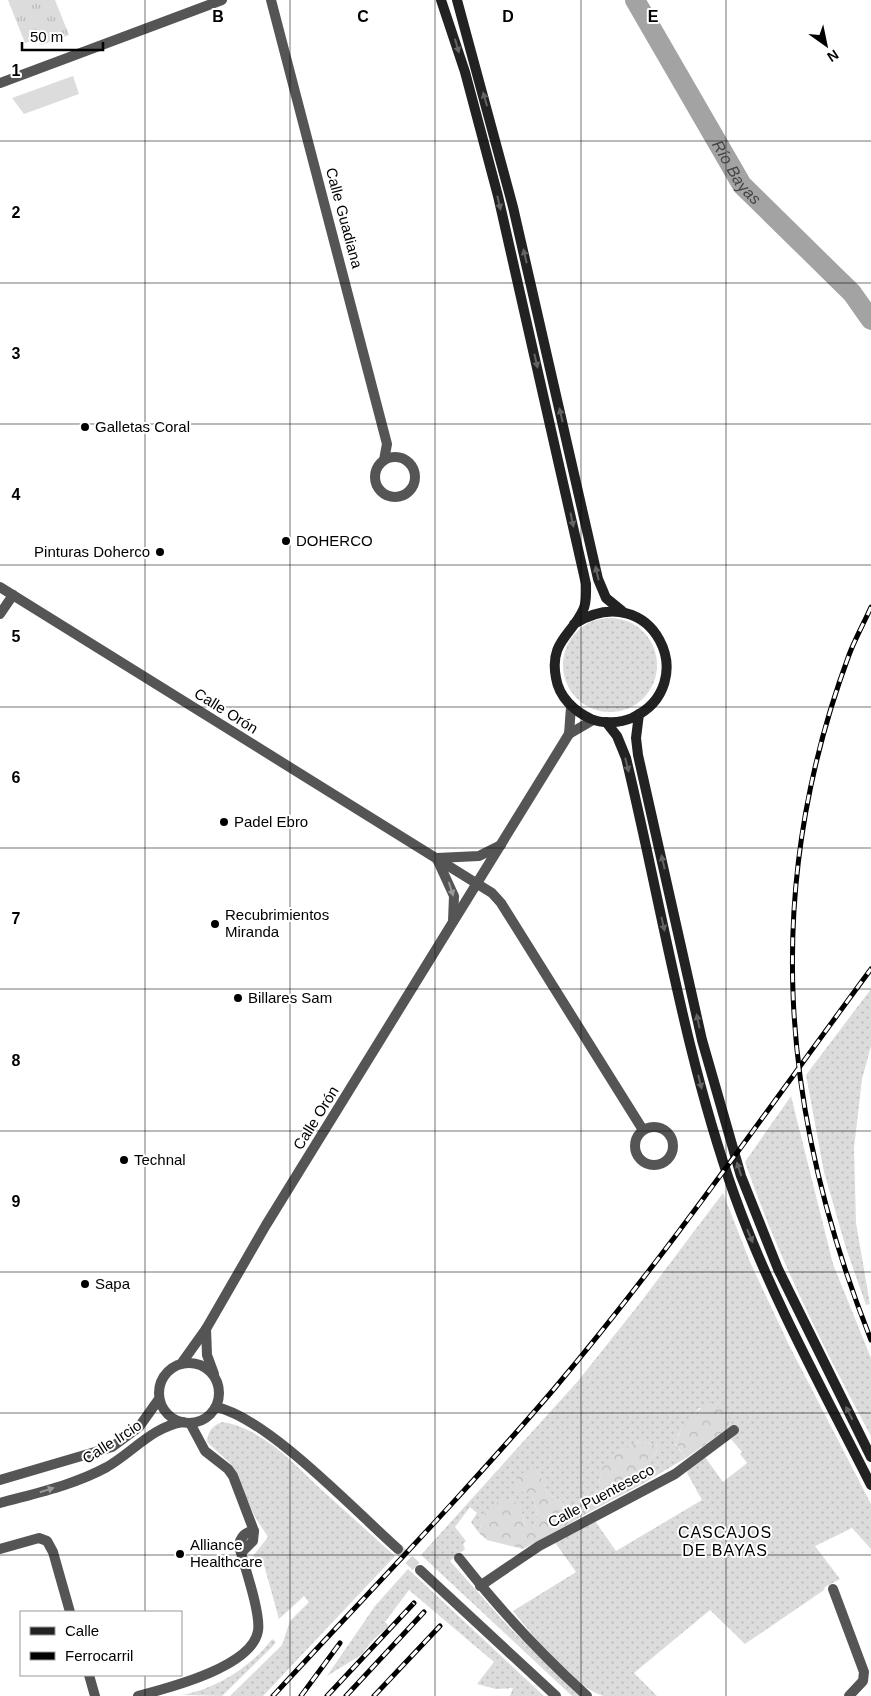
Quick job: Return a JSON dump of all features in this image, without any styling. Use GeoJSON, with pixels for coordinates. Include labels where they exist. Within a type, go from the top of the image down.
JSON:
{"type":"FeatureCollection","features":[{"type":"Feature","properties":{"kind":"street"},"geometry":{"type":"LineString","coordinates":[[0,83],[222,0]]}},
{"type":"Feature","properties":{"kind":"street","name":"Calle Guadiana"},"geometry":{"type":"LineString","coordinates":[[271,0],[387,444],[384,460]]}},
{"type":"Feature","properties":{"kind":"street"},"geometry":{"type":"LineString","coordinates":[[442,0],[459,54],[498,196],[586,584],[585,606],[560,642],[554,664],[558,687],[572,707],[593,720],[606,722],[629,719],[639,714],[656,699],[662,689],[665,678],[666,657],[658,636],[643,621],[623,612],[606,598],[598,578],[513,207],[457,0]]}},
{"type":"Feature","properties":{"kind":"street","name":"Calle Guadiana"},"geometry":{"type":"LineString","coordinates":[[387,444],[399,457]]}},
{"type":"Feature","properties":{"kind":"street"},"geometry":{"type":"LineString","coordinates":[[399,457],[409,463],[414,479],[409,490],[399,496],[386,494],[376,484],[376,471],[384,460],[399,457]]}},
{"type":"Feature","properties":{"kind":"street","name":"Calle Orón"},"geometry":{"type":"LineString","coordinates":[[0,587],[492,893],[501,903],[643,1130]]}},
{"type":"Feature","properties":{"kind":"street"},"geometry":{"type":"LineString","coordinates":[[0,614],[13,595]]}},
{"type":"Feature","properties":{"kind":"street"},"geometry":{"type":"LineString","coordinates":[[574,624],[589,615],[606,610],[623,612]]}},
{"type":"Feature","properties":{"kind":"street","name":"Calle Orón"},"geometry":{"type":"LineString","coordinates":[[181,1364],[206,1329],[262,1233],[569,734],[572,707]]}},
{"type":"Feature","properties":{"kind":"street"},"geometry":{"type":"LineString","coordinates":[[639,714],[636,738],[638,755],[702,1040],[730,1141],[741,1176],[778,1269],[871,1457]]}},
{"type":"Feature","properties":{"kind":"street","name":"Calle Orón"},"geometry":{"type":"LineString","coordinates":[[569,734],[593,720]]}},
{"type":"Feature","properties":{"kind":"street"},"geometry":{"type":"LineString","coordinates":[[606,722],[617,736],[626,758],[700,1083],[734,1192],[778,1301],[871,1485]]}},
{"type":"Feature","properties":{"kind":"street"},"geometry":{"type":"LineString","coordinates":[[437,858],[479,856],[502,844]]}},
{"type":"Feature","properties":{"kind":"street","name":"Calle Orón"},"geometry":{"type":"LineString","coordinates":[[437,858],[454,896],[453,924]]}},
{"type":"Feature","properties":{"kind":"street"},"geometry":{"type":"LineString","coordinates":[[186,1423],[205,1418],[216,1407],[219,1397],[219,1386],[207,1355],[206,1329]]}},
{"type":"Feature","properties":{"kind":"street"},"geometry":{"type":"LineString","coordinates":[[138,1696],[206,1675],[237,1657],[250,1645],[256,1636],[258,1620],[241,1553],[253,1541],[254,1531],[233,1476],[228,1469],[205,1451],[186,1423],[168,1414],[159,1398],[159,1387],[163,1377],[170,1369],[181,1364],[194,1362],[206,1367],[215,1376]]}},
{"type":"Feature","properties":{"kind":"street","name":"Calle Ircio"},"geometry":{"type":"LineString","coordinates":[[0,1480],[112,1448],[139,1427],[159,1398]]}},
{"type":"Feature","properties":{"kind":"street"},"geometry":{"type":"LineString","coordinates":[[216,1407],[238,1416],[293,1453],[398,1549]]}},
{"type":"Feature","properties":{"kind":"street","name":"Calle Ircio"},"geometry":{"type":"LineString","coordinates":[[0,1503],[48,1490],[97,1472],[161,1428],[186,1423]]}},
{"type":"Feature","properties":{"kind":"street","name":"Calle Puenteseco"},"geometry":{"type":"LineString","coordinates":[[480,1586],[539,1546],[675,1474],[734,1430]]}},
{"type":"Feature","properties":{"kind":"street"},"geometry":{"type":"LineString","coordinates":[[0,1549],[39,1538],[47,1541],[53,1552],[70,1611]]}},
{"type":"Feature","properties":{"kind":"street"},"geometry":{"type":"LineString","coordinates":[[459,1558],[480,1586],[541,1653],[587,1696]]}},
{"type":"Feature","properties":{"kind":"street"},"geometry":{"type":"LineString","coordinates":[[420,1570],[556,1696]]}},
{"type":"Feature","properties":{"kind":"street"},"geometry":{"type":"LineString","coordinates":[[833,1590],[864,1672],[860,1685],[849,1696]]}},
{"type":"Feature","properties":{"kind":"street"},"geometry":{"type":"LineString","coordinates":[[89,1676],[95,1696]]}},
{"type":"Feature","properties":{"kind":"green space"},"geometry":{"type":"Polygon","coordinates":[[[8,0],[55,0],[69,35],[41,45],[38,39],[25,43],[8,0]]]}},
{"type":"Feature","properties":{"kind":"green space"},"geometry":{"type":"Polygon","coordinates":[[[73,76],[79,94],[24,114],[12,98],[73,76]]]}},
{"type":"Feature","properties":{"kind":"green space"},"geometry":{"type":"Polygon","coordinates":[[[601,618],[619,618],[644,631],[654,647],[657,665],[654,683],[644,699],[619,712],[601,712],[576,699],[563,674],[563,656],[576,631],[601,618]]]}},
{"type":"Feature","properties":{"kind":"green space"},"geometry":{"type":"Polygon","coordinates":[[[871,989],[871,1046],[862,1079],[854,1148],[856,1223],[870,1304],[866,1305],[846,1248],[824,1172],[806,1075],[871,989]]]}},
{"type":"Feature","properties":{"kind":"green space"},"geometry":{"type":"Polygon","coordinates":[[[791,1096],[833,1264],[871,1358],[871,1436],[802,1301],[772,1232],[745,1162],[791,1096]]]}},
{"type":"Feature","properties":{"kind":"green space"},"geometry":{"type":"Polygon","coordinates":[[[723,1193],[750,1262],[789,1345],[871,1504],[871,1549],[852,1528],[815,1546],[840,1579],[825,1587],[824,1590],[745,1644],[710,1610],[634,1673],[657,1696],[603,1696],[578,1682],[566,1671],[513,1611],[576,1572],[554,1541],[595,1521],[616,1551],[702,1500],[687,1473],[689,1469],[705,1457],[723,1482],[747,1463],[740,1454],[742,1452],[731,1439],[737,1433],[730,1427],[727,1413],[699,1408],[678,1435],[675,1444],[686,1458],[642,1484],[641,1466],[655,1455],[659,1446],[639,1441],[616,1454],[602,1470],[599,1489],[584,1501],[580,1517],[569,1524],[562,1502],[548,1494],[540,1475],[533,1498],[538,1515],[534,1528],[525,1525],[521,1510],[484,1514],[479,1533],[471,1522],[477,1513],[470,1507],[455,1527],[466,1541],[463,1544],[465,1549],[450,1561],[508,1626],[580,1696],[572,1696],[421,1555],[578,1381],[723,1193]]]}},
{"type":"Feature","properties":{"kind":"green space"},"geometry":{"type":"Polygon","coordinates":[[[710,1402],[727,1413],[730,1427],[686,1458],[675,1443],[689,1420],[710,1402]]]}},
{"type":"Feature","properties":{"kind":"green space"},"geometry":{"type":"Polygon","coordinates":[[[222,1422],[251,1432],[278,1449],[395,1556],[263,1696],[230,1696],[282,1645],[290,1621],[309,1602],[304,1596],[279,1619],[264,1565],[256,1566],[253,1556],[268,1537],[255,1517],[231,1464],[207,1442],[211,1429],[222,1422]]]}},
{"type":"Feature","properties":{"kind":"green space"},"geometry":{"type":"Polygon","coordinates":[[[639,1441],[659,1446],[655,1455],[642,1466],[642,1484],[580,1517],[584,1501],[599,1489],[605,1463],[615,1454],[639,1441]]]}},
{"type":"Feature","properties":{"kind":"green space"},"geometry":{"type":"Polygon","coordinates":[[[530,1468],[540,1475],[548,1494],[562,1502],[569,1524],[523,1549],[487,1540],[479,1533],[484,1514],[501,1499],[514,1500],[521,1510],[525,1525],[534,1527],[538,1515],[533,1498],[516,1489],[517,1477],[530,1468]]]}},
{"type":"Feature","properties":{"kind":"green space"},"geometry":{"type":"Polygon","coordinates":[[[408,1569],[544,1696],[510,1696],[513,1688],[496,1689],[477,1684],[494,1662],[409,1590],[385,1622],[389,1626],[373,1640],[361,1655],[327,1676],[375,1606],[408,1569]]]}},
{"type":"Feature","properties":{"kind":"green space"},"geometry":{"type":"Polygon","coordinates":[[[272,1639],[276,1642],[273,1646],[222,1696],[183,1695],[221,1682],[254,1659],[272,1639]]]}},
{"type":"Feature","properties":{"kind":"waterway","name":"Río Bayas"},"geometry":{"type":"LineString","coordinates":[[635,0],[742,185],[852,293],[871,320]]}},
{"type":"Feature","properties":{"kind":"tunnel"},"geometry":{"type":"LineString","coordinates":[[398,1549],[420,1570]]}},
{"type":"Feature","properties":{"kind":"railway"},"geometry":{"type":"LineString","coordinates":[[871,607],[849,655],[821,742],[803,829],[794,914],[793,999],[801,1084],[817,1169],[840,1254],[871,1340]]}},
{"type":"Feature","properties":{"kind":"railway"},"geometry":{"type":"LineString","coordinates":[[273,1696],[485,1467],[596,1338],[716,1182],[871,969]]}},
{"type":"Feature","properties":{"kind":"railway"},"geometry":{"type":"LineString","coordinates":[[327,1696],[414,1603]]}},
{"type":"Feature","properties":{"kind":"railway"},"geometry":{"type":"LineString","coordinates":[[346,1696],[424,1612]]}},
{"type":"Feature","properties":{"kind":"railway"},"geometry":{"type":"LineString","coordinates":[[374,1696],[440,1626]]}},
{"type":"Feature","properties":{"kind":"railway"},"geometry":{"type":"LineString","coordinates":[[301,1696],[340,1643]]}},
{"type":"Feature","properties":{"kind":"place","name":"Galletas Coral"},"geometry":{"type":"Point","coordinates":[85,427]}},
{"type":"Feature","properties":{"kind":"place","name":"DOHERCO"},"geometry":{"type":"Point","coordinates":[286,541]}},
{"type":"Feature","properties":{"kind":"place","name":"Pinturas Doherco"},"geometry":{"type":"Point","coordinates":[160,552]}},
{"type":"Feature","properties":{"kind":"place","name":"Padel Ebro"},"geometry":{"type":"Point","coordinates":[224,822]}},
{"type":"Feature","properties":{"kind":"place","name":"Recubrimientos Miranda"},"geometry":{"type":"Point","coordinates":[215,924]}},
{"type":"Feature","properties":{"kind":"place","name":"Billares Sam"},"geometry":{"type":"Point","coordinates":[238,998]}},
{"type":"Feature","properties":{"kind":"place","name":"Technal"},"geometry":{"type":"Point","coordinates":[124,1160]}},
{"type":"Feature","properties":{"kind":"place","name":"Sapa"},"geometry":{"type":"Point","coordinates":[85,1284]}},
{"type":"Feature","properties":{"kind":"place","name":"Alliance Healthcare"},"geometry":{"type":"Point","coordinates":[180,1554]}},
{"type":"Feature","properties":{"kind":"district","name":"CASCAJOS DE BAYAS"},"geometry":{"type":"Point","coordinates":[725,1541]}}]}
